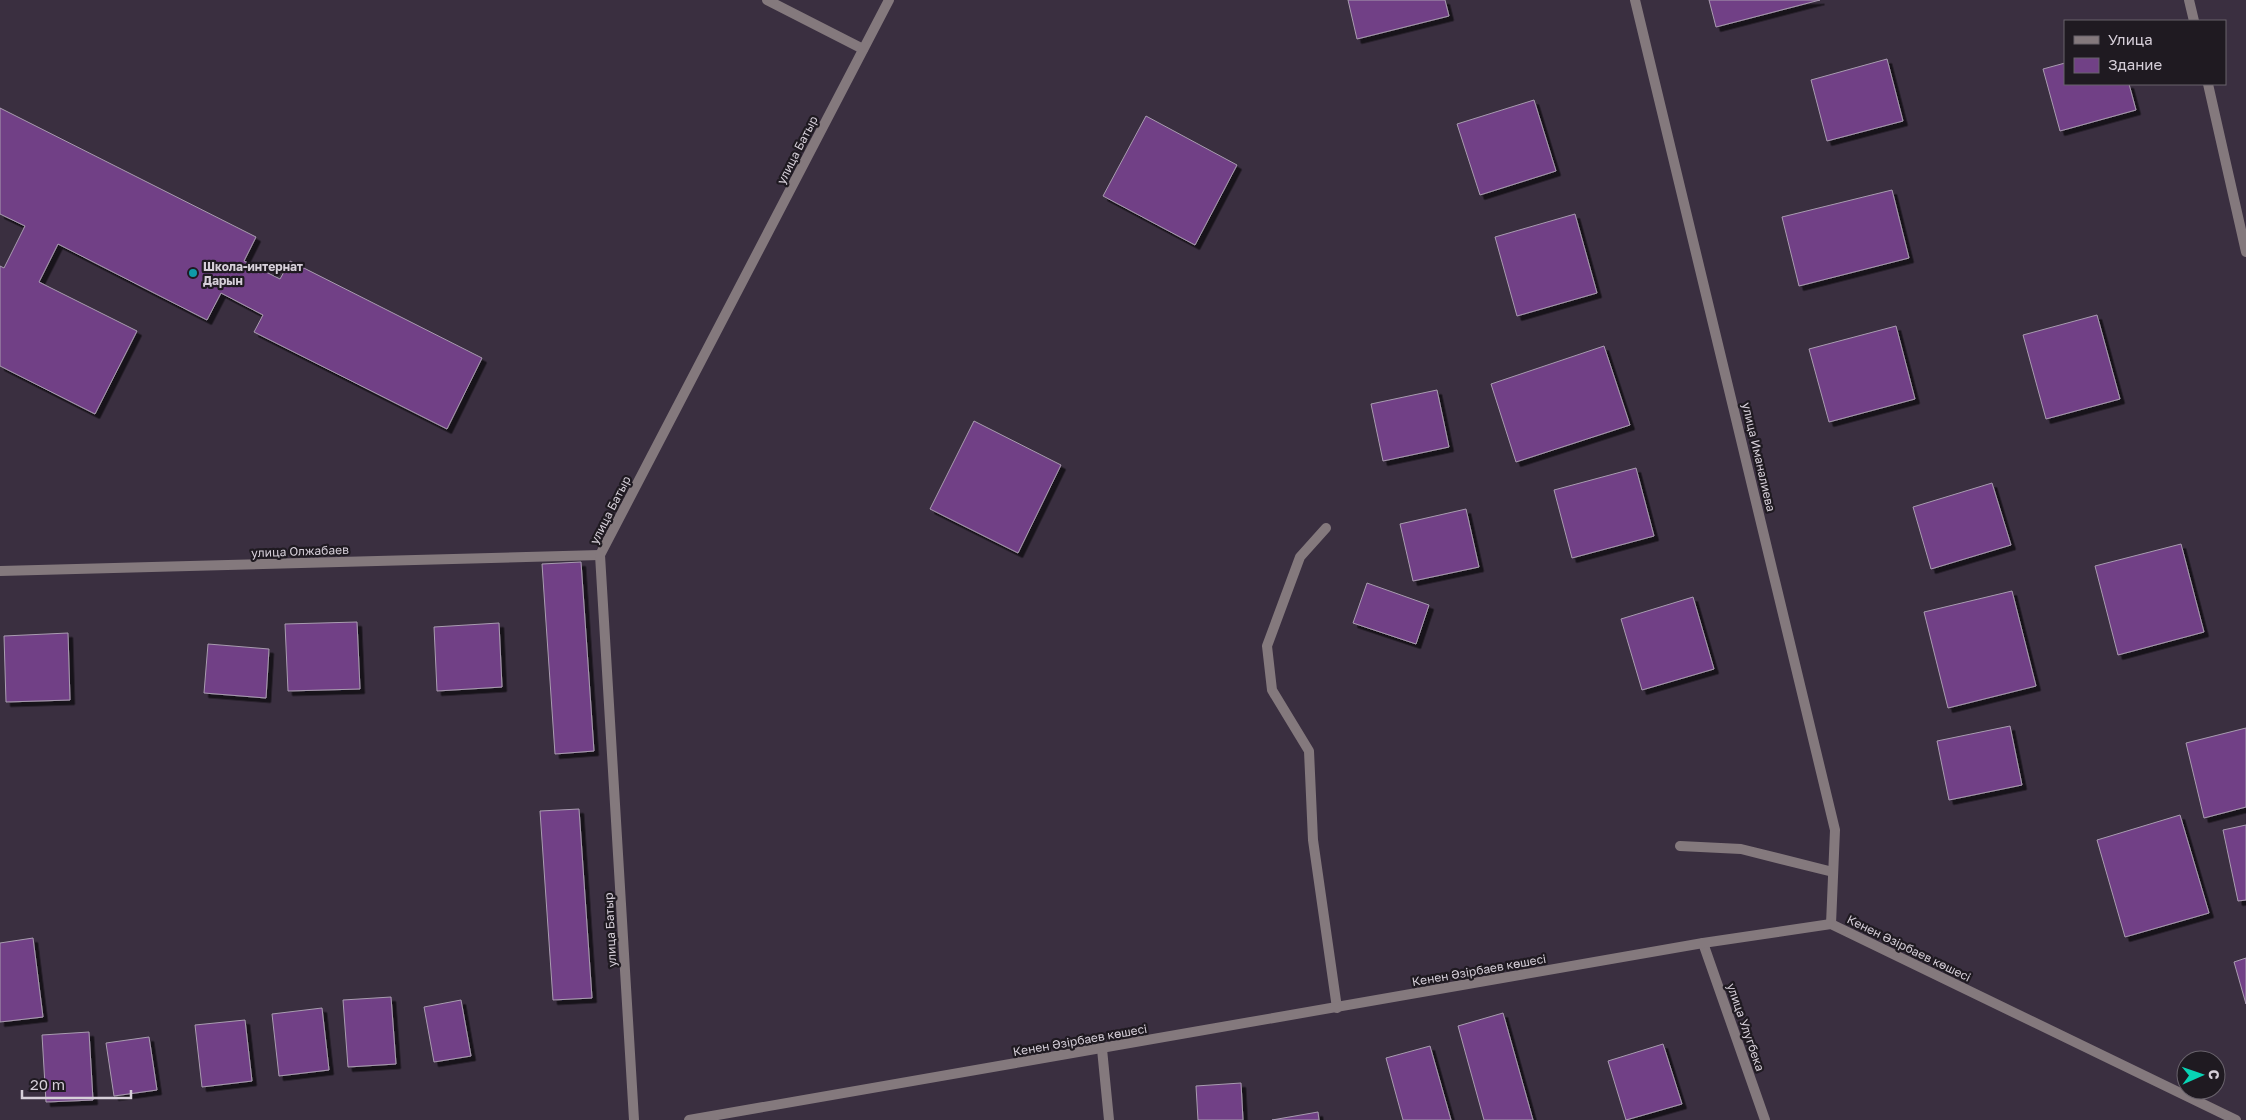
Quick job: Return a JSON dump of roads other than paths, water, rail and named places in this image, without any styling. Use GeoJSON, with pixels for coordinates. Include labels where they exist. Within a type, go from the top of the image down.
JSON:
{"type":"FeatureCollection","features":[{"type":"Feature","properties":{"kind":"street"},"geometry":{"type":"LineString","coordinates":[[767,0],[863,49]]}},
{"type":"Feature","properties":{"kind":"street","name":"улица Батыр"},"geometry":{"type":"LineString","coordinates":[[634,1120],[600,555],[889,0]]}},
{"type":"Feature","properties":{"kind":"street","name":"улица Иманалиева"},"geometry":{"type":"LineString","coordinates":[[1635,0],[1835,830],[1830,924]]}},
{"type":"Feature","properties":{"kind":"street"},"geometry":{"type":"LineString","coordinates":[[2189,0],[2194,20]]}},
{"type":"Feature","properties":{"kind":"street"},"geometry":{"type":"LineString","coordinates":[[2208,85],[2246,252]]}},
{"type":"Feature","properties":{"kind":"street"},"geometry":{"type":"LineString","coordinates":[[1326,528],[1300,557],[1267,646],[1272,690],[1309,751],[1313,840],[1337,1008]]}},
{"type":"Feature","properties":{"kind":"street","name":"улица Олжабаев"},"geometry":{"type":"LineString","coordinates":[[0,571],[600,555]]}},
{"type":"Feature","properties":{"kind":"street"},"geometry":{"type":"LineString","coordinates":[[1680,846],[1741,849],[1833,872]]}},
{"type":"Feature","properties":{"kind":"street","name":"Кенен Әзірбаев көшесі"},"geometry":{"type":"LineString","coordinates":[[689,1120],[1703,943],[1830,924],[2236,1120]]}},
{"type":"Feature","properties":{"kind":"street","name":"улица Улугбека"},"geometry":{"type":"LineString","coordinates":[[1703,943],[1765,1120]]}},
{"type":"Feature","properties":{"kind":"street"},"geometry":{"type":"LineString","coordinates":[[1102,1049],[1109,1120]]}},
{"type":"Feature","properties":{"kind":"place","name":"Школа-интернат Дарын"},"geometry":{"type":"Point","coordinates":[193,273]}}]}
